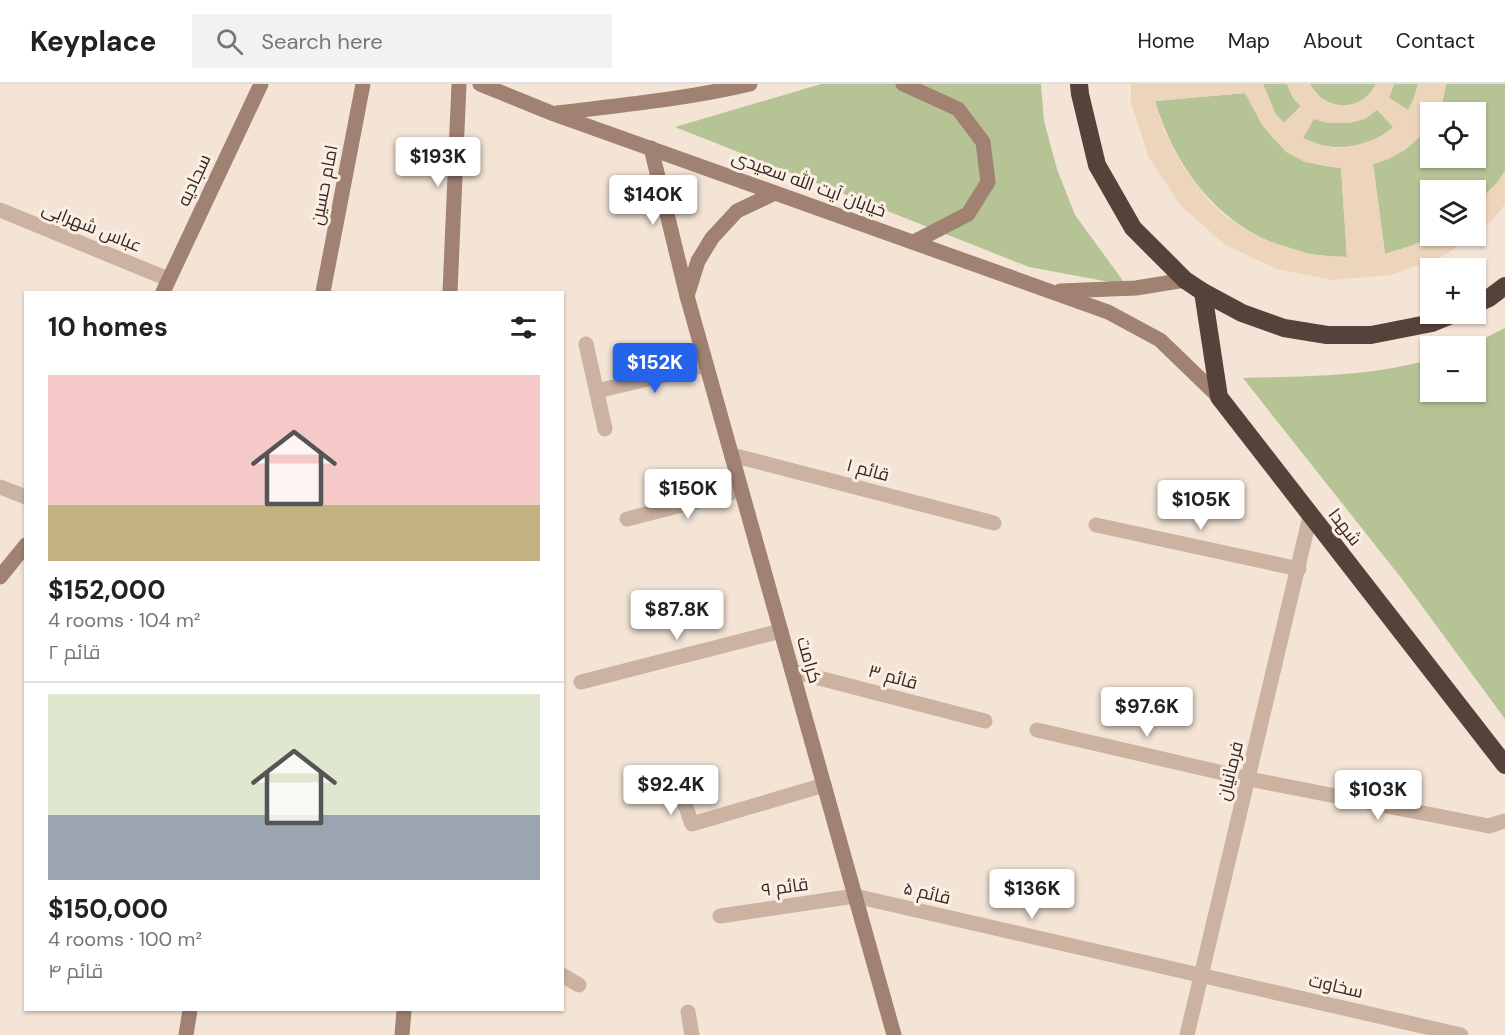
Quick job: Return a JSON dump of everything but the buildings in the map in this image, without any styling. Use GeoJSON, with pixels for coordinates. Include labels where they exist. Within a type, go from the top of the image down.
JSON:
{"type":"FeatureCollection","features":[{"type":"Feature","properties":{"kind":"highway"},"geometry":{"type":"LineString","coordinates":[[1079,84],[1097,165],[1133,228],[1185,280],[1242,313],[1284,328],[1327,335],[1371,335],[1427,324]]}},
{"type":"Feature","properties":{"kind":"highway"},"geometry":{"type":"LineString","coordinates":[[1486,299],[1505,286]]}},
{"type":"Feature","properties":{"kind":"highway","name":"شهدا"},"geometry":{"type":"LineString","coordinates":[[1203,292],[1219,397],[1505,765]]}},
{"type":"Feature","properties":{"kind":"street","name":"سجادیه"},"geometry":{"type":"LineString","coordinates":[[166,286],[261,84]]}},
{"type":"Feature","properties":{"kind":"street","name":"امام حسین"},"geometry":{"type":"LineString","coordinates":[[323,291],[363,84]]}},
{"type":"Feature","properties":{"kind":"street"},"geometry":{"type":"LineString","coordinates":[[450,291],[459,84]]}},
{"type":"Feature","properties":{"kind":"street","name":"خیابان آیت الله سعیدی"},"geometry":{"type":"LineString","coordinates":[[480,84],[554,114],[1108,312],[1160,340],[1219,397]]}},
{"type":"Feature","properties":{"kind":"street","name":"خیابان آیت الله سعیدی"},"geometry":{"type":"LineString","coordinates":[[554,114],[651,102],[750,84]]}},
{"type":"Feature","properties":{"kind":"street"},"geometry":{"type":"LineString","coordinates":[[903,84],[958,109],[983,142],[988,182],[968,214],[914,242]]}},
{"type":"Feature","properties":{"kind":"street","name":"کرامت"},"geometry":{"type":"LineString","coordinates":[[651,148],[687,296],[894,1035]]}},
{"type":"Feature","properties":{"kind":"street"},"geometry":{"type":"LineString","coordinates":[[687,296],[698,261],[712,238],[737,212],[775,193]]}},
{"type":"Feature","properties":{"kind":"street","name":"عباس شهرابی"},"geometry":{"type":"LineString","coordinates":[[0,210],[166,286]]}},
{"type":"Feature","properties":{"kind":"street","name":"خیابان آیت الله سعیدی"},"geometry":{"type":"LineString","coordinates":[[1051,291],[1136,288],[1185,280]]}},
{"type":"Feature","properties":{"kind":"street"},"geometry":{"type":"LineString","coordinates":[[586,344],[605,429]]}},
{"type":"Feature","properties":{"kind":"street"},"geometry":{"type":"LineString","coordinates":[[597,391],[706,365]]}},
{"type":"Feature","properties":{"kind":"street","name":"قائم ۱"},"geometry":{"type":"LineString","coordinates":[[732,455],[994,523]]}},
{"type":"Feature","properties":{"kind":"street"},"geometry":{"type":"LineString","coordinates":[[0,487],[24,496]]}},
{"type":"Feature","properties":{"kind":"street"},"geometry":{"type":"LineString","coordinates":[[627,519],[741,490]]}},
{"type":"Feature","properties":{"kind":"street","name":"فرمانیان"},"geometry":{"type":"LineString","coordinates":[[1187,1035],[1310,516]]}},
{"type":"Feature","properties":{"kind":"street"},"geometry":{"type":"LineString","coordinates":[[1096,525],[1299,569]]}},
{"type":"Feature","properties":{"kind":"street"},"geometry":{"type":"LineString","coordinates":[[0,577],[24,547]]}},
{"type":"Feature","properties":{"kind":"street"},"geometry":{"type":"LineString","coordinates":[[581,682],[781,631]]}},
{"type":"Feature","properties":{"kind":"street","name":"قائم ۳"},"geometry":{"type":"LineString","coordinates":[[792,671],[985,721]]}},
{"type":"Feature","properties":{"kind":"street"},"geometry":{"type":"LineString","coordinates":[[1037,730],[1249,778],[1489,826],[1505,821]]}},
{"type":"Feature","properties":{"kind":"street"},"geometry":{"type":"LineString","coordinates":[[682,796],[692,824],[824,785]]}},
{"type":"Feature","properties":{"kind":"street","name":"قائم ۵"},"geometry":{"type":"LineString","coordinates":[[855,896],[1202,975]]}},
{"type":"Feature","properties":{"kind":"street","name":"قائم ۹"},"geometry":{"type":"LineString","coordinates":[[720,916],[855,896]]}},
{"type":"Feature","properties":{"kind":"street","name":"سخاوت"},"geometry":{"type":"LineString","coordinates":[[1202,975],[1461,1035]]}},
{"type":"Feature","properties":{"kind":"street"},"geometry":{"type":"LineString","coordinates":[[564,976],[579,985]]}},
{"type":"Feature","properties":{"kind":"street"},"geometry":{"type":"LineString","coordinates":[[186,1035],[190,1011]]}},
{"type":"Feature","properties":{"kind":"street"},"geometry":{"type":"LineString","coordinates":[[402,1035],[404,1011]]}},
{"type":"Feature","properties":{"kind":"street"},"geometry":{"type":"LineString","coordinates":[[688,1012],[692,1035]]}},
{"type":"Feature","properties":{"kind":"green space"},"geometry":{"type":"Polygon","coordinates":[[[821,84],[1041,84],[1044,121],[1057,169],[1075,215],[1126,285],[1029,267],[675,127],[821,84]]]}},
{"type":"Feature","properties":{"kind":"green space"},"geometry":{"type":"Polygon","coordinates":[[[1263,84],[1287,84],[1293,98],[1301,106],[1284,123],[1275,113],[1263,84]]]}},
{"type":"Feature","properties":{"kind":"green space"},"geometry":{"type":"Polygon","coordinates":[[[1310,84],[1376,84],[1362,100],[1343,105],[1324,100],[1310,84]]]}},
{"type":"Feature","properties":{"kind":"green space"},"geometry":{"type":"Polygon","coordinates":[[[1394,84],[1418,84],[1408,110],[1389,98],[1394,84]]]}},
{"type":"Feature","properties":{"kind":"green space"},"geometry":{"type":"Polygon","coordinates":[[[1446,84],[1505,84],[1505,171],[1486,194],[1486,180],[1420,180],[1420,242],[1385,254],[1373,164],[1390,157],[1420,136],[1420,168],[1486,168],[1486,102],[1442,102],[1446,84]]]}},
{"type":"Feature","properties":{"kind":"green space"},"geometry":{"type":"Polygon","coordinates":[[[1246,93],[1271,136],[1293,155],[1323,166],[1341,168],[1347,257],[1311,254],[1279,245],[1250,231],[1224,213],[1202,190],[1182,163],[1167,134],[1155,101],[1246,93]]]}},
{"type":"Feature","properties":{"kind":"green space"},"geometry":{"type":"Polygon","coordinates":[[[1377,109],[1394,127],[1373,140],[1338,147],[1314,143],[1303,138],[1314,118],[1321,121],[1369,116],[1377,109]]]}},
{"type":"Feature","properties":{"kind":"green space"},"geometry":{"type":"Polygon","coordinates":[[[1505,328],[1505,719],[1402,579],[1243,378],[1362,372],[1420,362],[1420,402],[1486,402],[1486,338],[1505,328]]]}},
{"type":"Feature","properties":{"kind":"shaded area"},"geometry":{"type":"Polygon","coordinates":[[[1131,84],[1263,84],[1275,113],[1284,123],[1301,106],[1293,98],[1287,84],[1310,84],[1314,92],[1323,100],[1334,105],[1347,106],[1368,96],[1376,84],[1394,84],[1389,98],[1408,110],[1418,84],[1446,84],[1442,102],[1420,102],[1420,137],[1405,150],[1389,159],[1373,164],[1385,254],[1420,242],[1420,246],[1457,246],[1437,258],[1420,258],[1420,264],[1391,275],[1333,280],[1276,269],[1224,244],[1181,206],[1149,158],[1131,103],[1131,84]],[[1245,93],[1155,101],[1163,128],[1183,167],[1209,201],[1224,215],[1265,240],[1313,255],[1347,257],[1341,168],[1305,162],[1286,152],[1262,125],[1245,93]],[[1377,110],[1365,119],[1349,123],[1328,123],[1314,119],[1303,138],[1335,148],[1350,147],[1384,135],[1393,127],[1377,110]]]}},
{"type":"Feature","properties":{"kind":"shaded area"},"geometry":{"type":"Polygon","coordinates":[[[1505,171],[1505,204],[1486,225],[1486,194],[1505,171]]]}}]}
